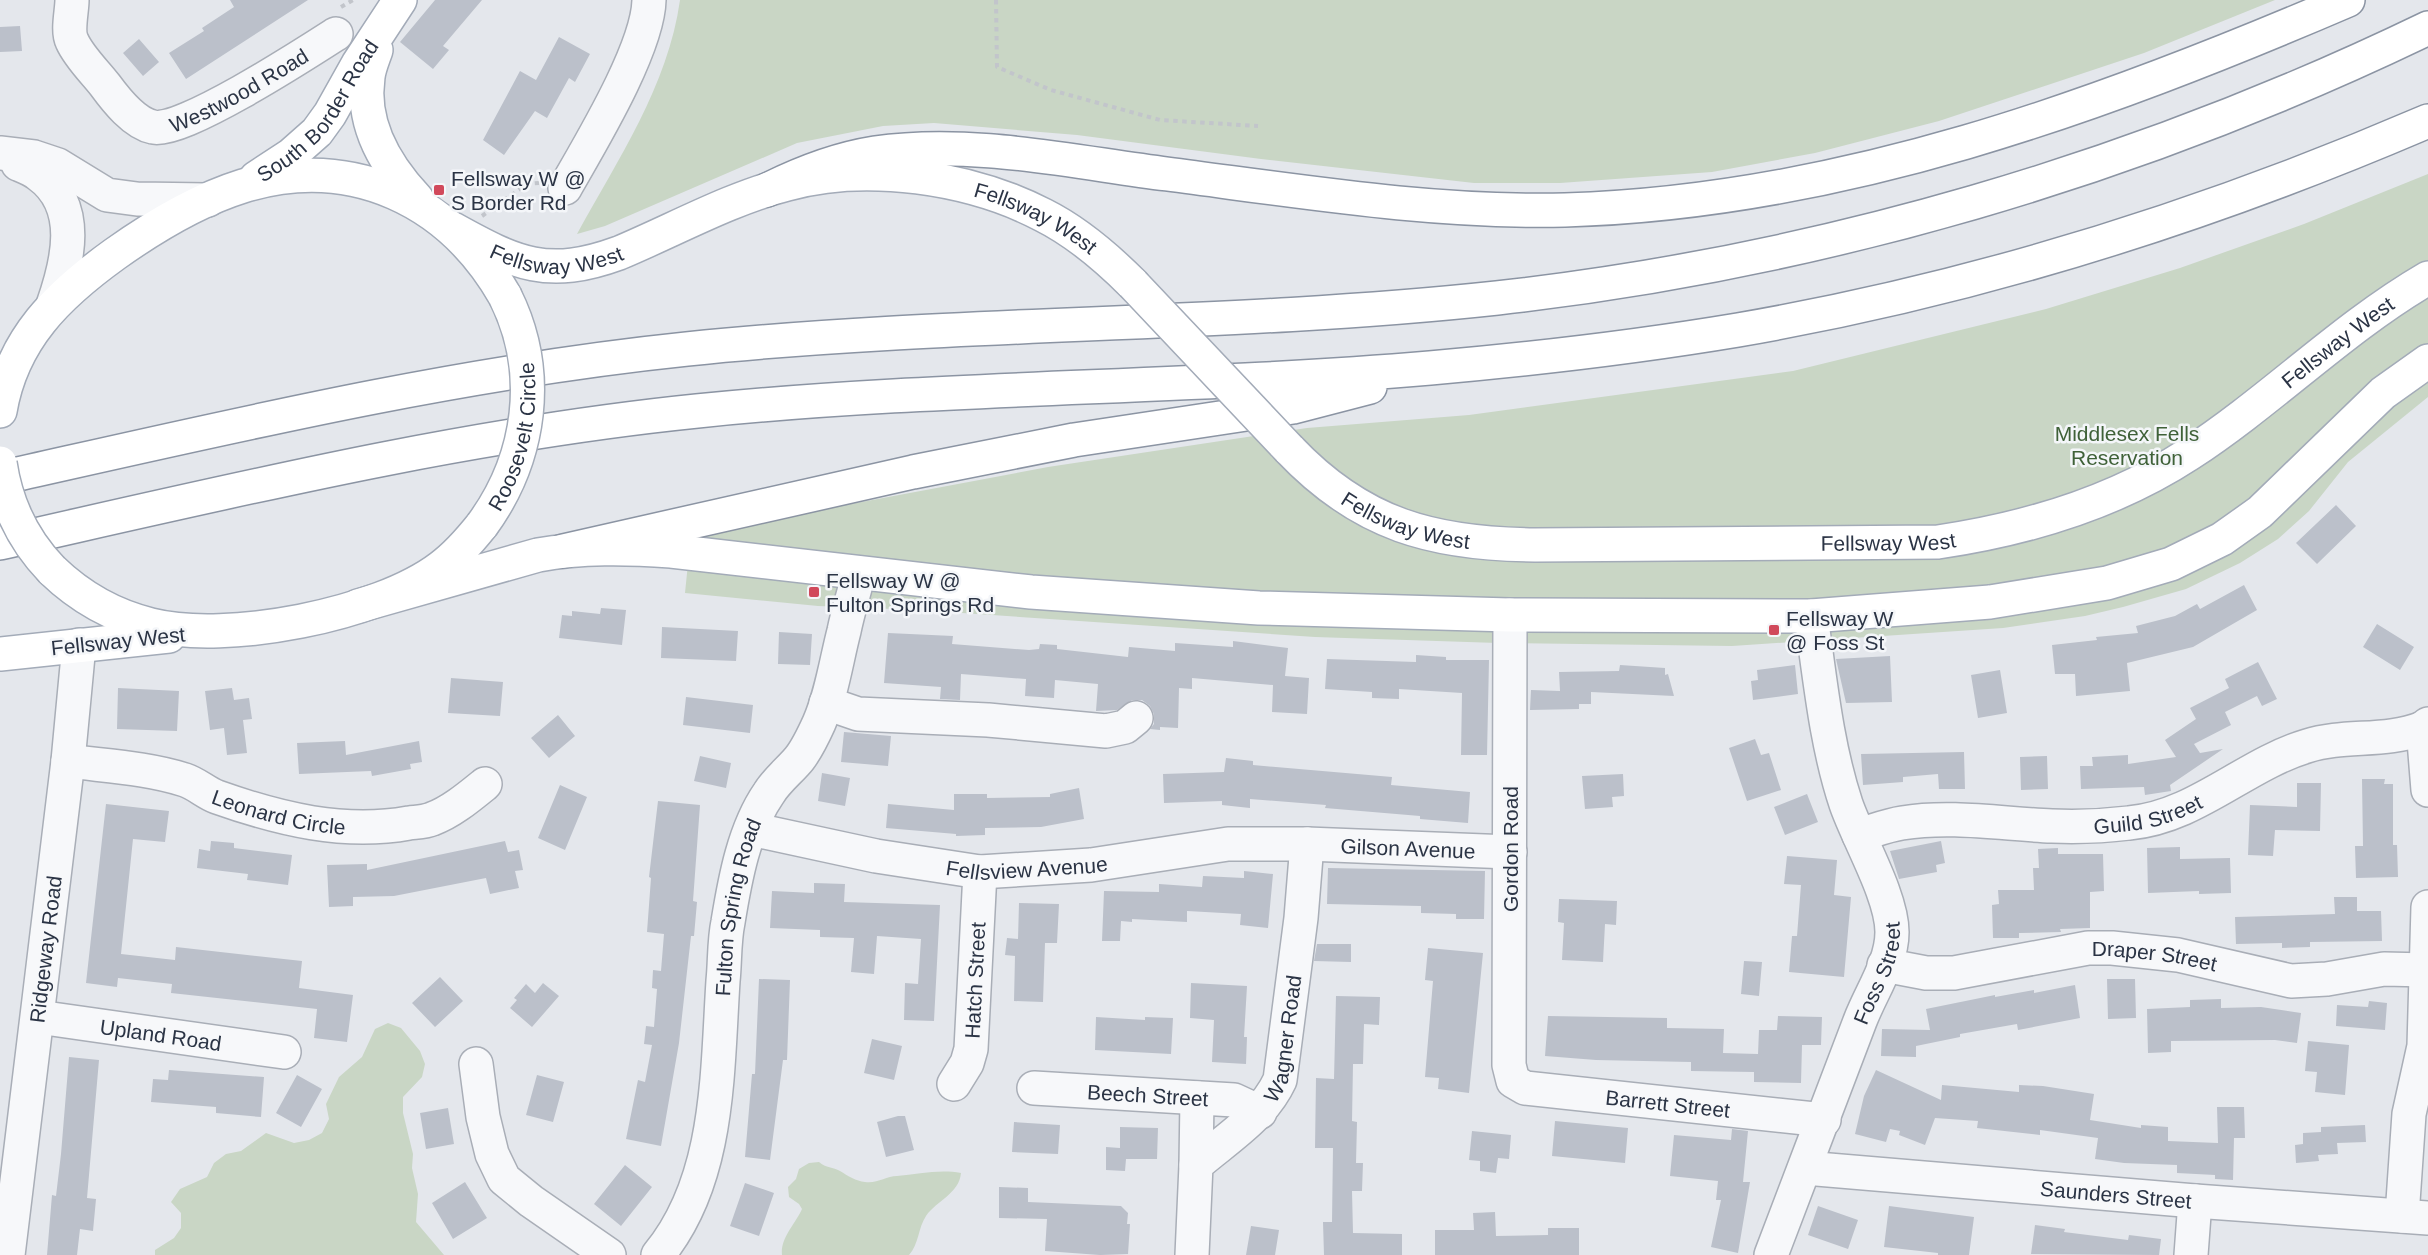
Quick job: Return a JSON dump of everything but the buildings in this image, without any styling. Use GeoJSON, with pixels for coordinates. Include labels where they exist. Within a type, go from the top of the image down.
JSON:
{"type":"FeatureCollection","features":[{"type":"Feature","properties":{"kind":"main road"},"geometry":{"type":"LineString","coordinates":[[767,190],[813,170],[860,156],[939,149],[1019,155],[1363,199],[1448,207],[1564,210],[1642,206],[1719,198],[1870,169],[2025,124],[2174,72],[2348,0]]}},
{"type":"Feature","properties":{"kind":"main road","name":"South Border Road"},"geometry":{"type":"LineString","coordinates":[[241,186],[266,173],[317,132],[391,13]]}},
{"type":"Feature","properties":{"kind":"main road","name":"South Border Road"},"geometry":{"type":"LineString","coordinates":[[391,13],[368,77],[368,102],[372,129],[383,157],[401,182],[427,210]]}},
{"type":"Feature","properties":{"kind":"main road"},"geometry":{"type":"LineString","coordinates":[[0,478],[382,394],[607,357],[852,336],[1190,320],[1412,306],[1573,289],[1696,269],[1885,227],[2040,182],[2171,138],[2267,101],[2428,28]]}},
{"type":"Feature","properties":{"kind":"main road"},"geometry":{"type":"LineString","coordinates":[[0,543],[385,458],[543,429],[620,419],[786,402],[1269,379],[1455,365],[1587,352],[1744,329],[1972,279],[2082,248],[2220,203],[2428,121]]}},
{"type":"Feature","properties":{"kind":"main road","name":"Fellsway West"},"geometry":{"type":"LineString","coordinates":[[467,223],[511,258],[540,266],[566,267],[601,260],[767,190],[804,179],[864,173],[926,179],[967,187],[1025,206],[1060,225],[1102,255],[1289,449],[1328,486],[1379,516],[1416,531],[1476,543],[1565,545],[1938,542],[1984,536],[2044,520],[2086,506],[2160,471],[2204,444],[2347,332],[2428,278]]}},
{"type":"Feature","properties":{"kind":"main road","name":"Roosevelt Circle"},"geometry":{"type":"LineString","coordinates":[[0,411],[15,361],[28,336],[53,305],[91,272],[128,245],[208,200],[241,186],[284,177],[333,176],[381,187],[427,210],[467,223],[485,264],[506,296],[515,319],[524,349],[528,382],[526,421],[514,470],[498,502],[482,525],[457,553],[428,576],[400,591],[358,606],[298,621],[237,629],[187,630],[149,625],[95,603],[71,588],[31,545],[19,524],[8,495],[0,463]]}},
{"type":"Feature","properties":{"kind":"main road"},"geometry":{"type":"LineString","coordinates":[[0,362],[28,336]]}},
{"type":"Feature","properties":{"kind":"main road"},"geometry":{"type":"LineString","coordinates":[[563,550],[625,548],[671,551],[1031,592],[1259,608],[1510,615],[1811,616],[1990,602],[2107,584],[2191,556],[2222,539],[2254,517],[2365,409],[2396,383],[2428,361]]}},
{"type":"Feature","properties":{"kind":"main road"},"geometry":{"type":"LineString","coordinates":[[358,606],[521,559],[913,472],[1074,440],[1293,407],[1455,365]]}},
{"type":"Feature","properties":{"kind":"main road","name":"Fellsway West"},"geometry":{"type":"LineString","coordinates":[[0,654],[237,629]]}},
{"type":"Feature","properties":{"kind":"street","name":"Westwood Road"},"geometry":{"type":"LineString","coordinates":[[72,0],[71,40],[109,91],[136,119],[154,128],[170,125],[205,111],[278,72],[336,34]]}},
{"type":"Feature","properties":{"kind":"street"},"geometry":{"type":"LineString","coordinates":[[565,188],[638,45],[649,10],[649,0]]}},
{"type":"Feature","properties":{"kind":"street"},"geometry":{"type":"LineString","coordinates":[[0,154],[34,157],[58,165],[110,195],[167,201],[208,200]]}},
{"type":"Feature","properties":{"kind":"street"},"geometry":{"type":"LineString","coordinates":[[0,154],[39,175],[60,197],[68,219],[62,280],[53,305]]}},
{"type":"Feature","properties":{"kind":"street","name":"Fulton Spring Road"},"geometry":{"type":"LineString","coordinates":[[658,1255],[672,1238],[688,1207],[700,1174],[711,1128],[717,1076],[727,924],[740,863],[751,828],[770,792],[801,757],[818,724],[826,703],[859,573]]}},
{"type":"Feature","properties":{"kind":"street","name":"Gordon Road"},"geometry":{"type":"LineString","coordinates":[[1510,615],[1509,1065],[1513,1082]]}},
{"type":"Feature","properties":{"kind":"street","name":"Foss Street"},"geometry":{"type":"LineString","coordinates":[[1770,1255],[1891,945],[1891,918],[1846,803],[1837,771],[1824,705],[1811,616]]}},
{"type":"Feature","properties":{"kind":"street","name":"Ridgeway Road"},"geometry":{"type":"LineString","coordinates":[[8,1255],[68,761],[79,645]]}},
{"type":"Feature","properties":{"kind":"street"},"geometry":{"type":"LineString","coordinates":[[826,703],[858,714],[988,720],[1106,731],[1125,727],[1136,718]]}},
{"type":"Feature","properties":{"kind":"street"},"geometry":{"type":"LineString","coordinates":[[2425,726],[2428,790]]}},
{"type":"Feature","properties":{"kind":"street","name":"Guild Street"},"geometry":{"type":"LineString","coordinates":[[1859,835],[1908,822],[1971,821],[2055,826],[2131,823],[2149,820],[2191,806],[2266,763],[2301,747],[2323,741],[2402,735],[2425,726]]}},
{"type":"Feature","properties":{"kind":"street","name":"Leonard Circle"},"geometry":{"type":"LineString","coordinates":[[68,761],[187,780],[213,795],[252,810],[352,829],[431,820],[462,802],[485,784]]}},
{"type":"Feature","properties":{"kind":"street","name":"Fellsview Avenue"},"geometry":{"type":"LineString","coordinates":[[751,828],[876,856],[980,872],[1091,865],[1228,844],[1307,844]]}},
{"type":"Feature","properties":{"kind":"street","name":"Gilson Avenue"},"geometry":{"type":"LineString","coordinates":[[1307,844],[1510,852]]}},
{"type":"Feature","properties":{"kind":"street","name":"Wagner Road"},"geometry":{"type":"LineString","coordinates":[[1196,1165],[1260,1112],[1272,1098],[1280,1080],[1302,918],[1307,844]]}},
{"type":"Feature","properties":{"kind":"street","name":"Hatch Street"},"geometry":{"type":"LineString","coordinates":[[954,1084],[967,1063],[971,1049],[980,872]]}},
{"type":"Feature","properties":{"kind":"street"},"geometry":{"type":"LineString","coordinates":[[2415,1217],[2409,1114],[2424,1046],[2428,907]]}},
{"type":"Feature","properties":{"kind":"street","name":"Draper Street"},"geometry":{"type":"LineString","coordinates":[[1884,965],[1926,973],[1954,973],[2088,948],[2112,948],[2178,955],[2291,981],[2327,979],[2384,969],[2427,970]]}},
{"type":"Feature","properties":{"kind":"street","name":"Upland Road"},"geometry":{"type":"LineString","coordinates":[[38,1017],[284,1052]]}},
{"type":"Feature","properties":{"kind":"street"},"geometry":{"type":"LineString","coordinates":[[476,1064],[483,1117],[492,1154],[504,1179],[531,1201],[609,1255]]}},
{"type":"Feature","properties":{"kind":"street","name":"Barrett Street"},"geometry":{"type":"LineString","coordinates":[[1513,1082],[1525,1088],[1824,1120]]}},
{"type":"Feature","properties":{"kind":"street","name":"Beech Street"},"geometry":{"type":"LineString","coordinates":[[1034,1088],[1234,1100],[1260,1112]]}},
{"type":"Feature","properties":{"kind":"street"},"geometry":{"type":"LineString","coordinates":[[1192,1255],[1197,1098]]}},
{"type":"Feature","properties":{"kind":"street","name":"Saunders Street"},"geometry":{"type":"LineString","coordinates":[[1805,1168],[2415,1217]]}},
{"type":"Feature","properties":{"kind":"street"},"geometry":{"type":"LineString","coordinates":[[2191,1255],[2195,1201]]}},
{"type":"Feature","properties":{"kind":"path"},"geometry":{"type":"LineString","coordinates":[[996,0],[997,67],[1051,90],[1160,120],[1257,126]]}},
{"type":"Feature","properties":{"kind":"path"},"geometry":{"type":"LineString","coordinates":[[467,223],[527,184],[543,182],[565,188]]}},
{"type":"Feature","properties":{"kind":"green space"},"geometry":{"type":"Polygon","coordinates":[[[680,0],[2275,0],[2144,53],[1939,121],[1815,153],[1712,172],[1560,183],[1474,183],[1077,135],[934,123],[883,126],[797,143],[605,226],[577,234],[624,150],[653,92],[674,32],[680,0]]]}},
{"type":"Feature","properties":{"kind":"green space","name":"Middlesex Fells Reservation"},"geometry":{"type":"Polygon","coordinates":[[[2428,174],[2428,397],[2348,462],[2309,511],[2278,539],[2240,563],[2186,589],[2123,607],[2085,616],[2003,628],[1732,646],[1498,643],[1315,637],[918,610],[818,606],[685,593],[691,534],[1048,467],[1307,428],[1469,415],[1793,371],[2046,309],[2180,268],[2304,224],[2428,174]]]}},
{"type":"Feature","properties":{"kind":"green space"},"geometry":{"type":"Polygon","coordinates":[[[388,1023],[401,1028],[420,1051],[425,1064],[422,1077],[403,1097],[403,1113],[413,1154],[412,1168],[418,1194],[416,1222],[444,1255],[155,1255],[155,1250],[174,1238],[181,1228],[181,1213],[171,1202],[180,1189],[207,1177],[214,1163],[226,1154],[241,1151],[266,1133],[294,1143],[309,1140],[322,1133],[329,1119],[326,1104],[339,1077],[362,1057],[375,1029],[388,1023]]]}},
{"type":"Feature","properties":{"kind":"green space"},"geometry":{"type":"Polygon","coordinates":[[[819,1162],[865,1182],[929,1172],[961,1173],[952,1192],[926,1216],[915,1246],[909,1255],[782,1255],[783,1243],[802,1209],[789,1197],[788,1187],[796,1179],[799,1169],[809,1163],[819,1162]]]}},
{"type":"Feature","properties":{"kind":"place","name":"Fellsway W @ S Border Rd"},"geometry":{"type":"Point","coordinates":[439,190]}},
{"type":"Feature","properties":{"kind":"place","name":"Fellsway W @ Fulton Springs Rd"},"geometry":{"type":"Point","coordinates":[814,592]}},
{"type":"Feature","properties":{"kind":"place","name":"Fellsway W @ Foss St"},"geometry":{"type":"Point","coordinates":[1774,630]}}]}
